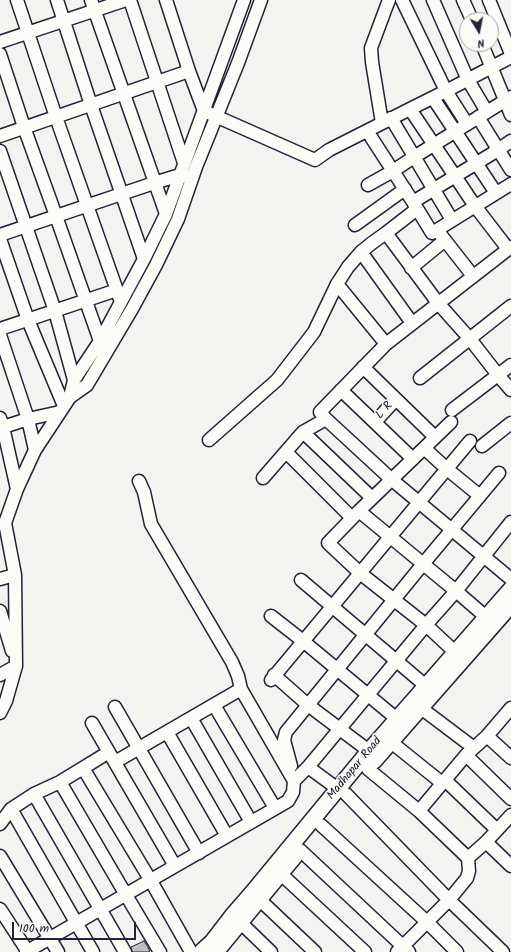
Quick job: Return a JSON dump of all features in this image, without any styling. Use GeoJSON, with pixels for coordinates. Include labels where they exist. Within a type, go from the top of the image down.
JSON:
{"type":"FeatureCollection","features":[{"type":"Feature","properties":{"kind":"main road","name":"Madhapar Road"},"geometry":{"type":"LineString","coordinates":[[220,951],[240,922],[260,900],[321,825],[369,751],[511,589]]}},
{"type":"Feature","properties":{"kind":"main road","name":"Madhapar Road"},"geometry":{"type":"LineString","coordinates":[[201,952],[212,942],[232,916],[342,792],[368,769],[463,659],[510,610]]}},
{"type":"Feature","properties":{"kind":"street"},"geometry":{"type":"LineString","coordinates":[[17,0],[29,32],[56,117],[121,302]]}},
{"type":"Feature","properties":{"kind":"street"},"geometry":{"type":"LineString","coordinates":[[57,0],[91,105],[144,259]]}},
{"type":"Feature","properties":{"kind":"street"},"geometry":{"type":"LineString","coordinates":[[0,42],[64,21],[93,5],[126,0]]}},
{"type":"Feature","properties":{"kind":"street"},"geometry":{"type":"LineString","coordinates":[[130,0],[157,82],[182,169],[193,179]]}},
{"type":"Feature","properties":{"kind":"street"},"geometry":{"type":"LineString","coordinates":[[166,0],[189,71],[204,111],[315,160],[329,150],[468,80],[511,55],[489,0]]}},
{"type":"Feature","properties":{"kind":"street"},"geometry":{"type":"LineString","coordinates":[[0,713],[6,701],[16,666],[15,575],[3,518],[35,450],[64,405],[74,380],[100,341],[144,259],[166,214],[244,0]]}},
{"type":"Feature","properties":{"kind":"street"},"geometry":{"type":"LineString","coordinates":[[17,489],[1,425],[28,419],[64,405],[87,385],[156,265],[175,226],[196,167],[261,0]]}},
{"type":"Feature","properties":{"kind":"street"},"geometry":{"type":"LineString","coordinates":[[389,0],[372,48],[372,62],[383,122],[414,157],[452,220]]}},
{"type":"Feature","properties":{"kind":"street"},"geometry":{"type":"LineString","coordinates":[[402,0],[446,91],[467,124]]}},
{"type":"Feature","properties":{"kind":"street"},"geometry":{"type":"LineString","coordinates":[[433,0],[498,150],[511,170]]}},
{"type":"Feature","properties":{"kind":"street"},"geometry":{"type":"LineString","coordinates":[[463,0],[468,12]]}},
{"type":"Feature","properties":{"kind":"street"},"geometry":{"type":"LineString","coordinates":[[93,5],[166,214]]}},
{"type":"Feature","properties":{"kind":"street"},"geometry":{"type":"LineString","coordinates":[[485,52],[491,67],[508,99],[511,115]]}},
{"type":"Feature","properties":{"kind":"street"},"geometry":{"type":"LineString","coordinates":[[0,54],[24,128],[100,341]]}},
{"type":"Feature","properties":{"kind":"street"},"geometry":{"type":"LineString","coordinates":[[0,136],[189,71]]}},
{"type":"Feature","properties":{"kind":"street"},"geometry":{"type":"LineString","coordinates":[[433,98],[496,193]]}},
{"type":"Feature","properties":{"kind":"street"},"geometry":{"type":"LineString","coordinates":[[368,185],[508,99]]}},
{"type":"Feature","properties":{"kind":"street"},"geometry":{"type":"LineString","coordinates":[[410,108],[475,206],[510,248],[386,344],[320,412],[392,479],[511,580]]}},
{"type":"Feature","properties":{"kind":"street"},"geometry":{"type":"LineString","coordinates":[[371,137],[432,233],[511,184]]}},
{"type":"Feature","properties":{"kind":"street"},"geometry":{"type":"LineString","coordinates":[[209,440],[277,380],[314,332],[337,284],[348,267],[361,252],[386,233],[434,189],[511,141]]}},
{"type":"Feature","properties":{"kind":"street"},"geometry":{"type":"LineString","coordinates":[[0,151],[55,311],[74,380]]}},
{"type":"Feature","properties":{"kind":"street"},"geometry":{"type":"LineString","coordinates":[[0,235],[154,183],[182,169]]}},
{"type":"Feature","properties":{"kind":"street"},"geometry":{"type":"LineString","coordinates":[[355,226],[405,189]]}},
{"type":"Feature","properties":{"kind":"street"},"geometry":{"type":"LineString","coordinates":[[437,230],[473,276]]}},
{"type":"Feature","properties":{"kind":"street"},"geometry":{"type":"LineString","coordinates":[[386,233],[438,303],[470,338],[511,390]]}},
{"type":"Feature","properties":{"kind":"street"},"geometry":{"type":"LineString","coordinates":[[0,239],[28,320],[64,405]]}},
{"type":"Feature","properties":{"kind":"street"},"geometry":{"type":"LineString","coordinates":[[412,268],[445,240]]}},
{"type":"Feature","properties":{"kind":"street"},"geometry":{"type":"LineString","coordinates":[[361,252],[412,323]]}},
{"type":"Feature","properties":{"kind":"street"},"geometry":{"type":"LineString","coordinates":[[337,284],[386,344]]}},
{"type":"Feature","properties":{"kind":"street"},"geometry":{"type":"LineString","coordinates":[[0,329],[117,290]]}},
{"type":"Feature","properties":{"kind":"street"},"geometry":{"type":"LineString","coordinates":[[420,378],[511,306]]}},
{"type":"Feature","properties":{"kind":"street"},"geometry":{"type":"LineString","coordinates":[[0,335],[28,419],[35,450]]}},
{"type":"Feature","properties":{"kind":"street"},"geometry":{"type":"LineString","coordinates":[[455,652],[426,625],[360,572],[328,543],[355,514],[435,437],[452,416],[511,365]]}},
{"type":"Feature","properties":{"kind":"street"},"geometry":{"type":"LineString","coordinates":[[363,367],[435,437]]}},
{"type":"Feature","properties":{"kind":"street"},"geometry":{"type":"LineString","coordinates":[[341,390],[413,458]]}},
{"type":"Feature","properties":{"kind":"street","name":"L R"},"geometry":{"type":"LineString","coordinates":[[375,422],[396,399]]}},
{"type":"Feature","properties":{"kind":"street"},"geometry":{"type":"LineString","coordinates":[[263,478],[303,432],[326,419]]}},
{"type":"Feature","properties":{"kind":"street"},"geometry":{"type":"LineString","coordinates":[[482,446],[511,423]]}},
{"type":"Feature","properties":{"kind":"street"},"geometry":{"type":"LineString","coordinates":[[303,432],[372,498]]}},
{"type":"Feature","properties":{"kind":"street"},"geometry":{"type":"LineString","coordinates":[[369,751],[272,677],[470,441]]}},
{"type":"Feature","properties":{"kind":"street"},"geometry":{"type":"LineString","coordinates":[[424,448],[480,496]]}},
{"type":"Feature","properties":{"kind":"street"},"geometry":{"type":"LineString","coordinates":[[286,452],[355,514],[390,537],[486,617]]}},
{"type":"Feature","properties":{"kind":"street"},"geometry":{"type":"LineString","coordinates":[[0,909],[28,952],[288,801],[293,792],[294,781],[284,740],[286,732],[499,473]]}},
{"type":"Feature","properties":{"kind":"street"},"geometry":{"type":"LineString","coordinates":[[139,481],[144,492],[151,524],[232,662],[238,676],[241,689],[294,781]]}},
{"type":"Feature","properties":{"kind":"street"},"geometry":{"type":"LineString","coordinates":[[294,781],[308,767],[456,591],[511,522]]}},
{"type":"Feature","properties":{"kind":"street"},"geometry":{"type":"LineString","coordinates":[[0,579],[15,575]]}},
{"type":"Feature","properties":{"kind":"street"},"geometry":{"type":"LineString","coordinates":[[301,580],[426,686]]}},
{"type":"Feature","properties":{"kind":"street"},"geometry":{"type":"LineString","coordinates":[[0,611],[16,666]]}},
{"type":"Feature","properties":{"kind":"street"},"geometry":{"type":"LineString","coordinates":[[271,616],[397,719]]}},
{"type":"Feature","properties":{"kind":"street"},"geometry":{"type":"LineString","coordinates":[[0,675],[16,666]]}},
{"type":"Feature","properties":{"kind":"street"},"geometry":{"type":"LineString","coordinates":[[0,687],[6,701]]}},
{"type":"Feature","properties":{"kind":"street"},"geometry":{"type":"LineString","coordinates":[[0,824],[11,809],[34,794],[60,782],[83,768],[139,748],[241,689]]}},
{"type":"Feature","properties":{"kind":"street"},"geometry":{"type":"LineString","coordinates":[[214,705],[275,808]]}},
{"type":"Feature","properties":{"kind":"street"},"geometry":{"type":"LineString","coordinates":[[115,707],[199,852]]}},
{"type":"Feature","properties":{"kind":"street"},"geometry":{"type":"LineString","coordinates":[[421,708],[470,751],[511,800]]}},
{"type":"Feature","properties":{"kind":"street"},"geometry":{"type":"LineString","coordinates":[[419,811],[470,751],[487,736],[510,710]]}},
{"type":"Feature","properties":{"kind":"street"},"geometry":{"type":"LineString","coordinates":[[191,718],[252,822]]}},
{"type":"Feature","properties":{"kind":"street"},"geometry":{"type":"LineString","coordinates":[[92,723],[175,866]]}},
{"type":"Feature","properties":{"kind":"street"},"geometry":{"type":"LineString","coordinates":[[167,732],[227,836]]}},
{"type":"Feature","properties":{"kind":"street"},"geometry":{"type":"LineString","coordinates":[[487,736],[511,758]]}},
{"type":"Feature","properties":{"kind":"street"},"geometry":{"type":"LineString","coordinates":[[391,742],[443,782],[497,830]]}},
{"type":"Feature","properties":{"kind":"street"},"geometry":{"type":"LineString","coordinates":[[308,767],[342,792],[503,952]]}},
{"type":"Feature","properties":{"kind":"street"},"geometry":{"type":"LineString","coordinates":[[83,768],[151,881],[191,952]]}},
{"type":"Feature","properties":{"kind":"street"},"geometry":{"type":"LineString","coordinates":[[300,850],[403,950],[427,922],[449,900],[467,878],[469,871],[468,858],[419,811],[368,769]]}},
{"type":"Feature","properties":{"kind":"street"},"geometry":{"type":"LineString","coordinates":[[60,782],[160,952]]}},
{"type":"Feature","properties":{"kind":"street"},"geometry":{"type":"LineString","coordinates":[[34,794],[125,952]]}},
{"type":"Feature","properties":{"kind":"street"},"geometry":{"type":"LineString","coordinates":[[11,809],[93,952]]}},
{"type":"Feature","properties":{"kind":"street"},"geometry":{"type":"LineString","coordinates":[[468,858],[510,819]]}},
{"type":"Feature","properties":{"kind":"street"},"geometry":{"type":"LineString","coordinates":[[321,825],[427,922],[457,952]]}},
{"type":"Feature","properties":{"kind":"street"},"geometry":{"type":"LineString","coordinates":[[486,842],[511,866]]}},
{"type":"Feature","properties":{"kind":"street"},"geometry":{"type":"LineString","coordinates":[[0,856],[58,952]]}},
{"type":"Feature","properties":{"kind":"street"},"geometry":{"type":"LineString","coordinates":[[281,874],[365,952]]}},
{"type":"Feature","properties":{"kind":"street"},"geometry":{"type":"LineString","coordinates":[[260,900],[316,952]]}},
{"type":"Feature","properties":{"kind":"street"},"geometry":{"type":"LineString","coordinates":[[240,922],[271,952]]}},
{"type":"Feature","properties":{"kind":"building"},"geometry":{"type":"Polygon","coordinates":[[[144,941],[150,951],[132,952],[131,947],[144,941]]]}}]}
